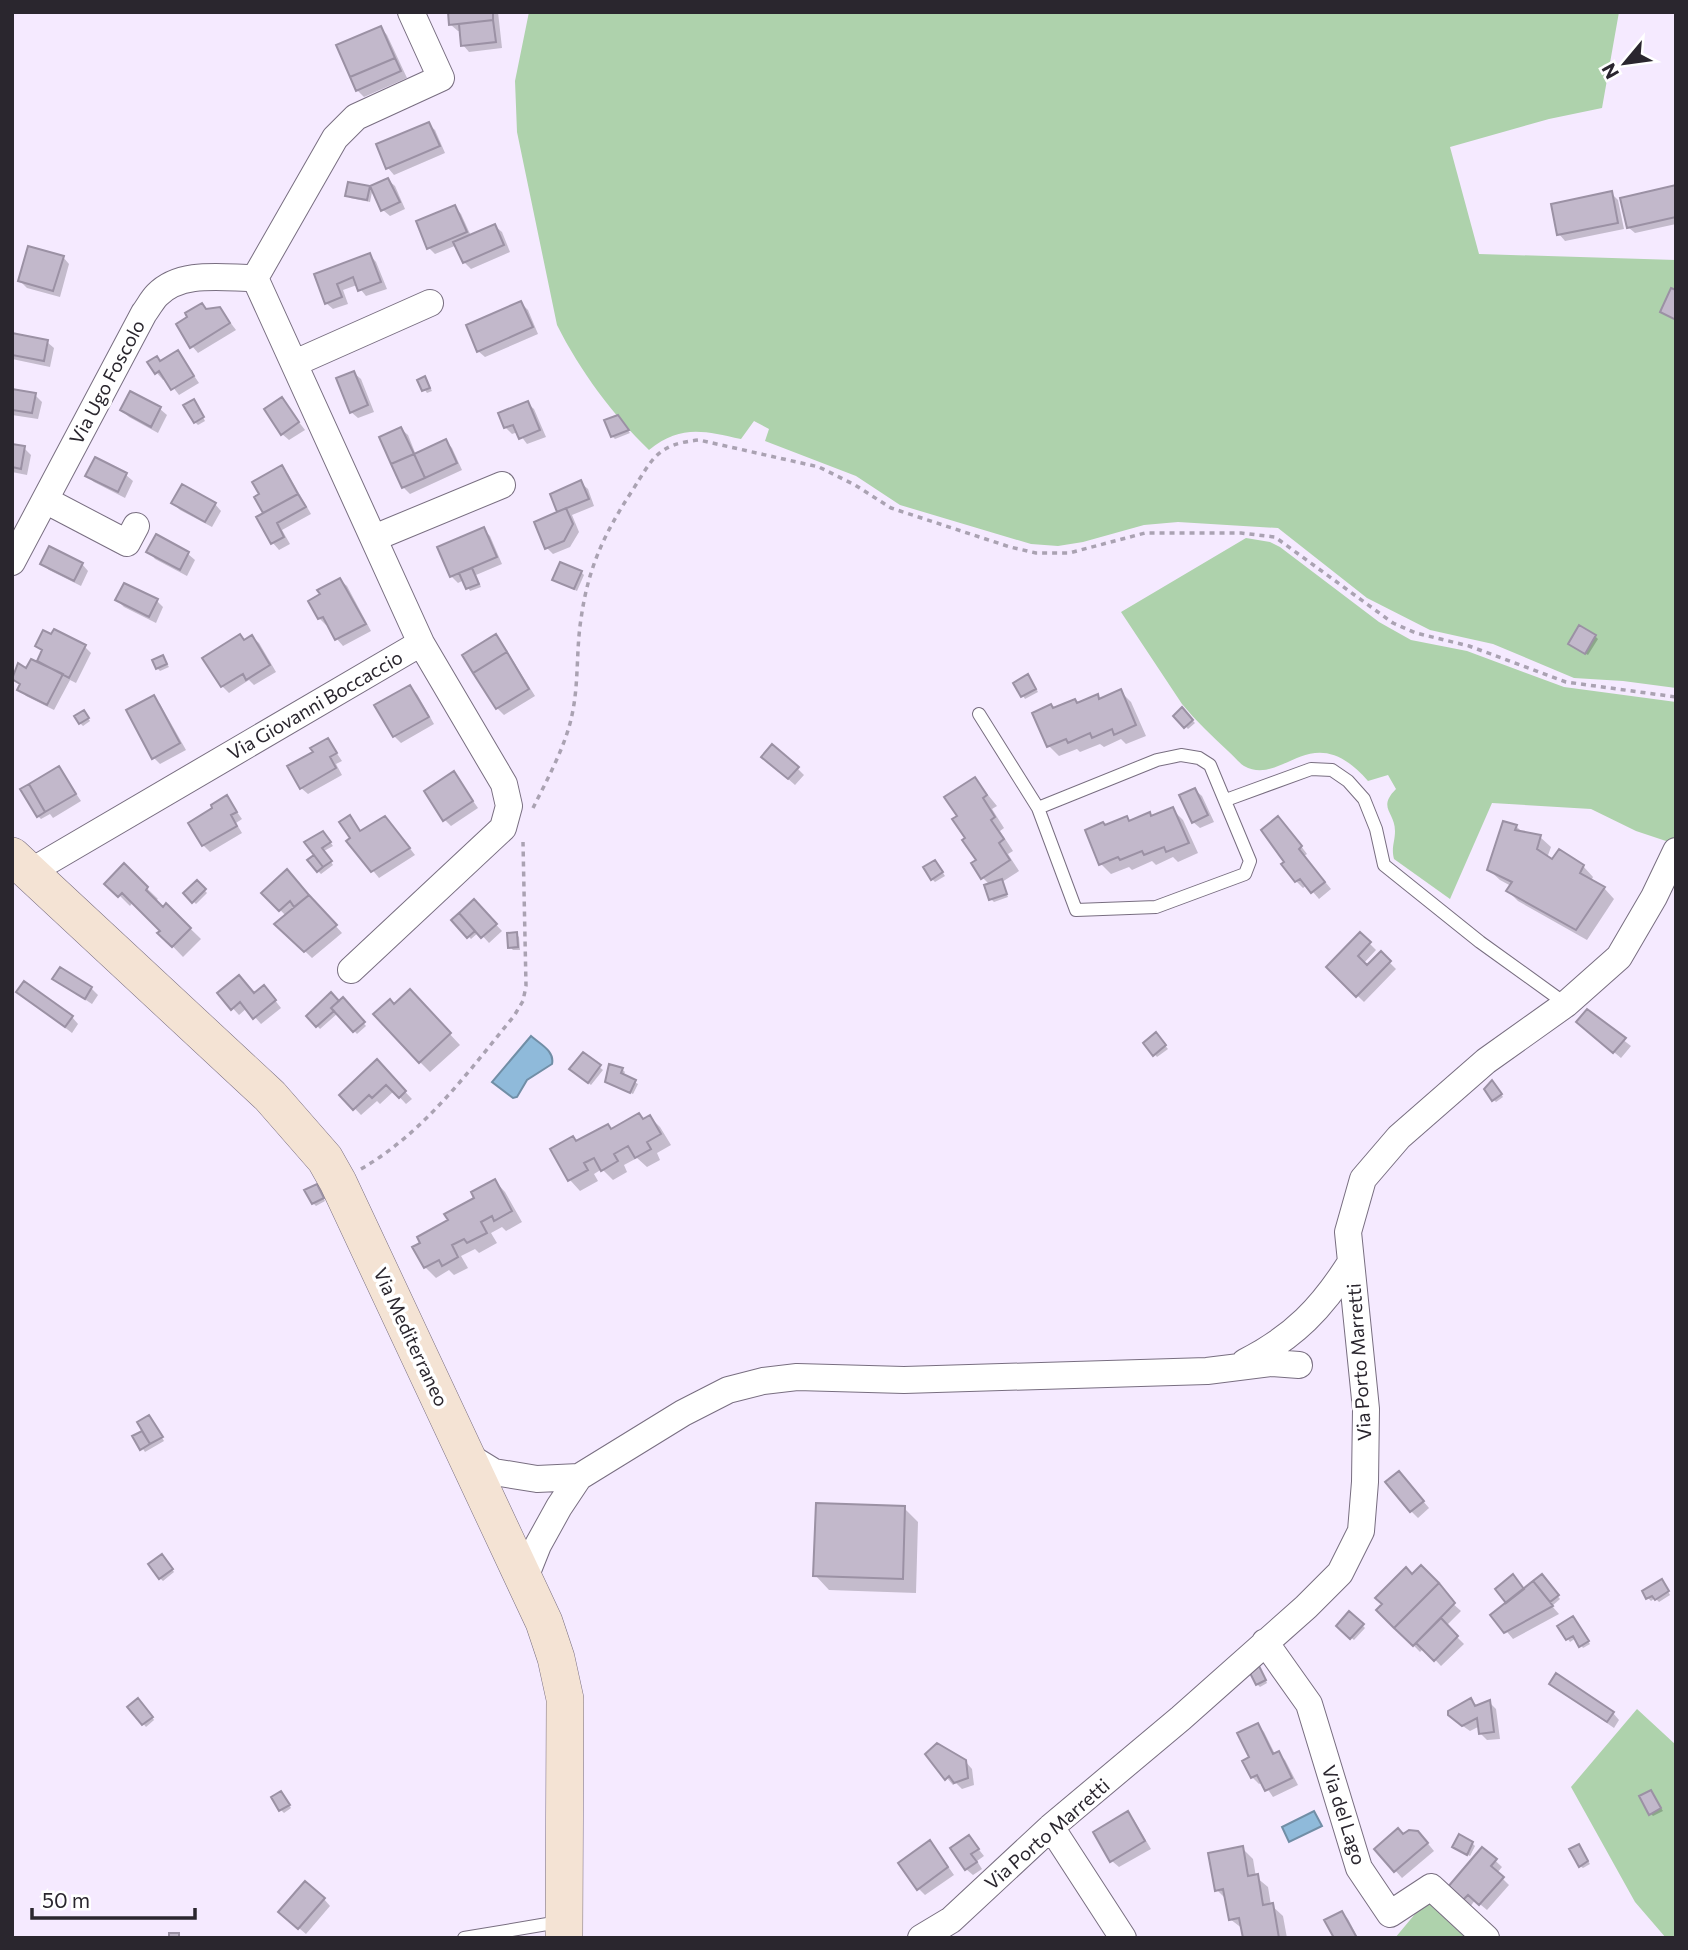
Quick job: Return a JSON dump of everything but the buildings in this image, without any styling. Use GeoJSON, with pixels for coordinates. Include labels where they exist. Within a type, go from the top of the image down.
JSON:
{"type":"FeatureCollection","features":[{"type":"Feature","properties":{"kind":"street"},"geometry":{"type":"LineString","coordinates":[[411,12],[441,78],[356,117],[335,138],[255,278],[421,643]]}},
{"type":"Feature","properties":{"kind":"street","name":"Via Ugo Foscolo"},"geometry":{"type":"LineString","coordinates":[[12,562],[144,313],[157,294],[179,282],[198,277],[255,278]]}},
{"type":"Feature","properties":{"kind":"street"},"geometry":{"type":"LineString","coordinates":[[295,363],[430,303]]}},
{"type":"Feature","properties":{"kind":"street"},"geometry":{"type":"LineString","coordinates":[[374,538],[502,485]]}},
{"type":"Feature","properties":{"kind":"street"},"geometry":{"type":"LineString","coordinates":[[45,500],[127,543],[136,526]]}},
{"type":"Feature","properties":{"kind":"street","name":"Via Giovanni Boccaccio"},"geometry":{"type":"LineString","coordinates":[[21,864],[421,643],[504,783],[509,806],[503,828],[351,970]]}},
{"type":"Feature","properties":{"kind":"street","name":"Via Porto Marretti"},"geometry":{"type":"LineString","coordinates":[[921,1938],[951,1920],[1051,1827],[1306,1608],[1340,1573],[1360,1531],[1365,1482],[1366,1409],[1348,1232],[1363,1179],[1399,1137],[1486,1061],[1566,1004],[1619,957],[1654,897],[1676,850]]}},
{"type":"Feature","properties":{"kind":"street","name":"Via Mediterraneo"},"geometry":{"type":"LineString","coordinates":[[21,864],[270,1096],[325,1159],[338,1182],[468,1456],[544,1622],[556,1658],[565,1699],[564,1930]]}},
{"type":"Feature","properties":{"kind":"street"},"geometry":{"type":"LineString","coordinates":[[1237,1366],[1268,1350],[1297,1330],[1322,1305],[1352,1262]]}},
{"type":"Feature","properties":{"kind":"street"},"geometry":{"type":"LineString","coordinates":[[524,1580],[538,1545],[579,1477],[683,1413],[728,1390],[763,1381],[797,1377],[904,1380],[1207,1371],[1272,1363],[1299,1365]]}},
{"type":"Feature","properties":{"kind":"street"},"geometry":{"type":"LineString","coordinates":[[468,1456],[494,1472],[537,1479],[579,1477]]}},
{"type":"Feature","properties":{"kind":"street","name":"Via del Lago"},"geometry":{"type":"LineString","coordinates":[[1265,1642],[1309,1704],[1359,1868],[1390,1914],[1431,1887],[1486,1938]]}},
{"type":"Feature","properties":{"kind":"street"},"geometry":{"type":"LineString","coordinates":[[1051,1827],[1123,1938]]}},
{"type":"Feature","properties":{"kind":"lane"},"geometry":{"type":"LineString","coordinates":[[979,714],[1038,808],[1076,910],[1156,907],[1245,874],[1250,861],[1210,765],[1199,758],[1181,755],[1157,760],[1038,808]]}},
{"type":"Feature","properties":{"kind":"lane"},"geometry":{"type":"LineString","coordinates":[[1226,800],[1311,769],[1332,770],[1348,781],[1364,799],[1376,829],[1384,865],[1480,942],[1566,1004]]}},
{"type":"Feature","properties":{"kind":"lane"},"geometry":{"type":"LineString","coordinates":[[464,1938],[564,1930]]}},
{"type":"Feature","properties":{"kind":"path"},"geometry":{"type":"LineString","coordinates":[[530,813],[549,776],[572,718],[580,620],[592,566],[608,527],[653,459],[664,447],[699,440],[819,467],[855,485],[891,508],[1036,554],[1077,552],[1145,533],[1241,533],[1275,537],[1393,623],[1416,633],[1469,646],[1566,682],[1676,696]]}},
{"type":"Feature","properties":{"kind":"path"},"geometry":{"type":"LineString","coordinates":[[338,1182],[387,1154],[416,1129],[443,1102],[523,1002],[526,986],[522,850],[524,832]]}},
{"type":"Feature","properties":{"kind":"green space"},"geometry":{"type":"Polygon","coordinates":[[[529,12],[1619,12],[1602,108],[1549,119],[1450,147],[1479,254],[1676,260],[1676,688],[1574,678],[1493,644],[1430,630],[1367,598],[1278,528],[1178,522],[1144,525],[1058,546],[1031,544],[900,505],[856,476],[765,441],[769,429],[754,421],[741,439],[704,432],[682,433],[649,450],[598,392],[557,325],[517,132],[515,81],[529,12]]]}},
{"type":"Feature","properties":{"kind":"green space"},"geometry":{"type":"Polygon","coordinates":[[[1246,538],[1270,542],[1280,547],[1379,622],[1411,640],[1467,651],[1564,687],[1676,702],[1676,835],[1669,842],[1636,831],[1591,809],[1492,803],[1450,899],[1394,859],[1394,825],[1387,806],[1396,789],[1388,775],[1368,781],[1348,762],[1330,754],[1314,753],[1272,768],[1258,770],[1244,766],[1182,704],[1121,612],[1246,538]]]}},
{"type":"Feature","properties":{"kind":"green space"},"geometry":{"type":"Polygon","coordinates":[[[1637,1709],[1676,1745],[1676,1938],[1666,1938],[1635,1902],[1571,1787],[1637,1709]]]}},
{"type":"Feature","properties":{"kind":"green space"},"geometry":{"type":"Polygon","coordinates":[[[1430,1896],[1473,1938],[1395,1938],[1430,1896]]]}},
{"type":"Feature","properties":{"kind":"water"},"geometry":{"type":"Polygon","coordinates":[[[531,1036],[549,1052],[552,1064],[527,1080],[517,1097],[513,1098],[492,1082],[531,1036]]]}},
{"type":"Feature","properties":{"kind":"water"},"geometry":{"type":"Polygon","coordinates":[[[1314,1811],[1322,1826],[1289,1842],[1282,1827],[1314,1811]]]}}]}
